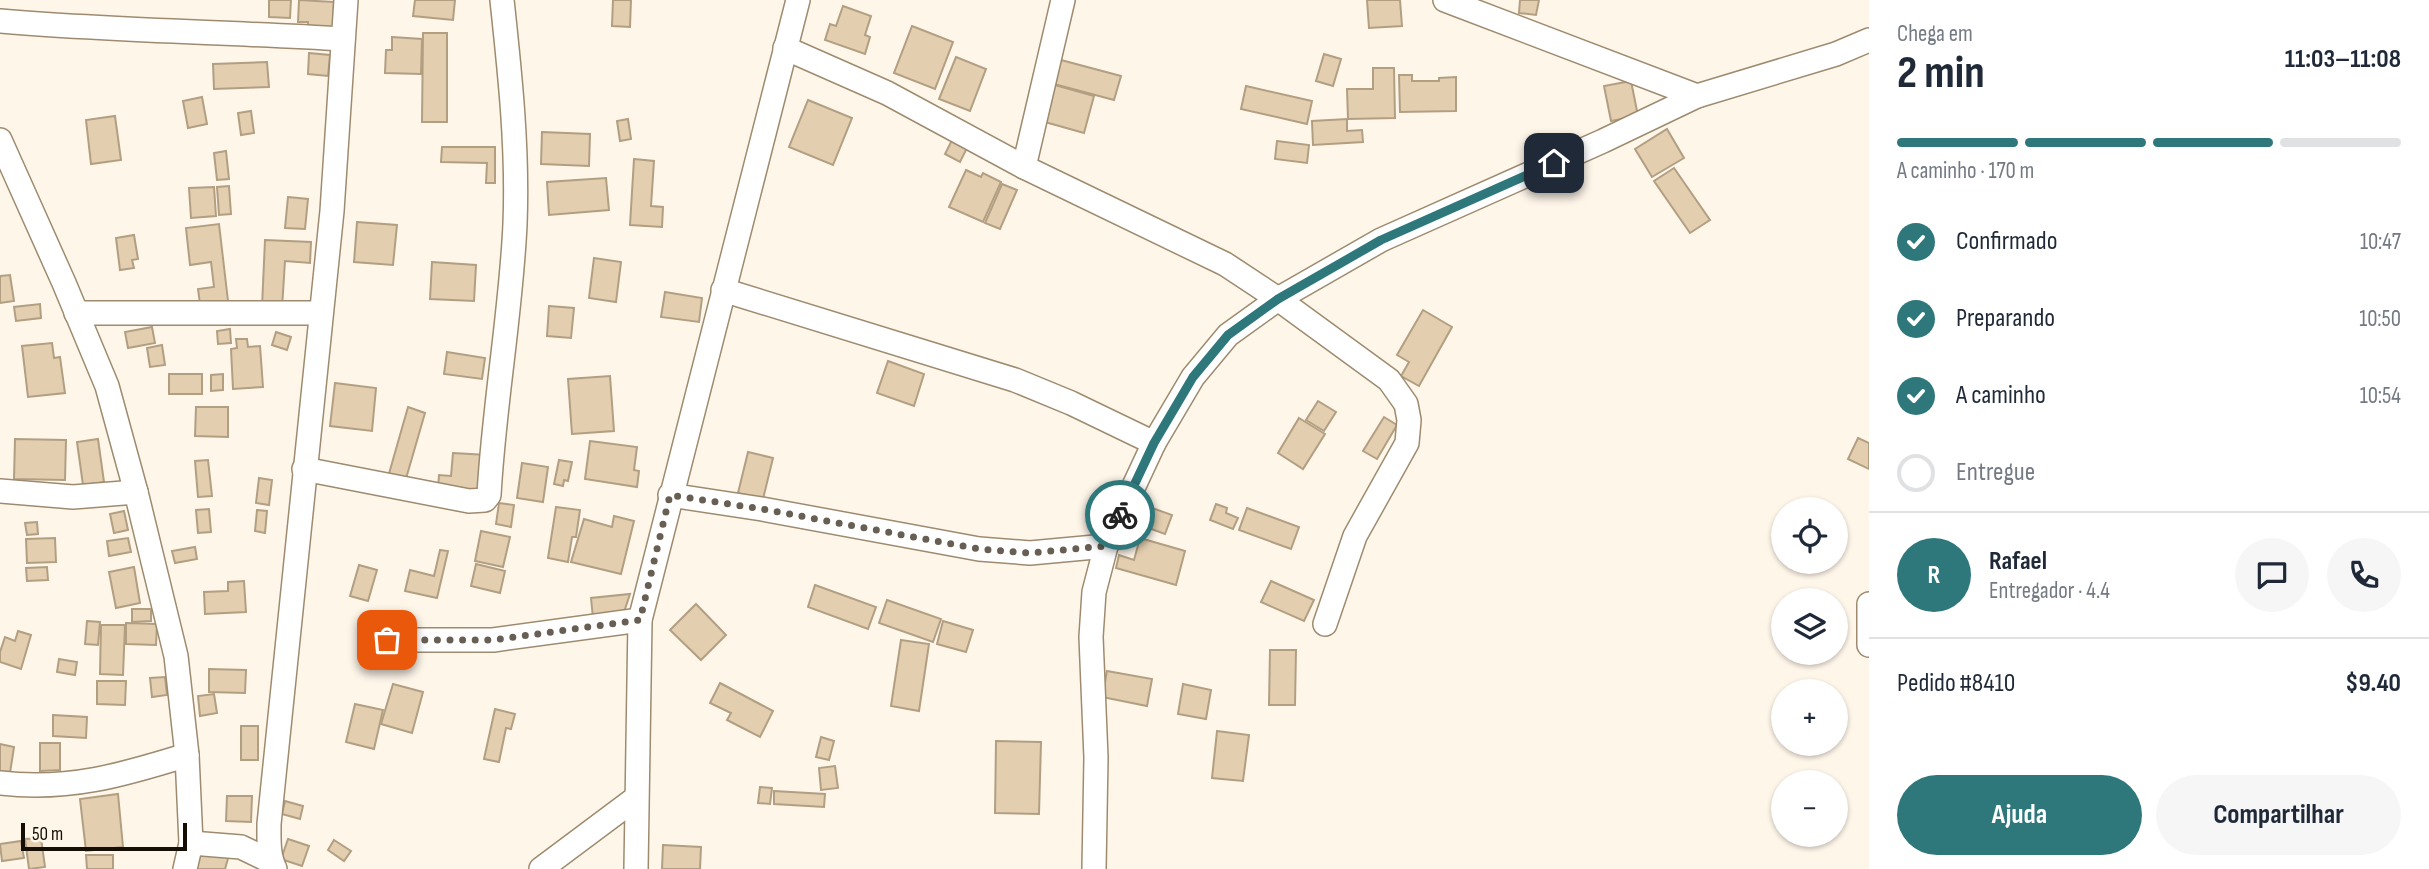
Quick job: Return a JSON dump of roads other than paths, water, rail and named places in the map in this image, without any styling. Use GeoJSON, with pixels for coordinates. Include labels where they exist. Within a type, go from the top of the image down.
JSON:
{"type":"FeatureCollection","features":[{"type":"Feature","properties":{"kind":"street"},"geometry":{"type":"LineString","coordinates":[[273,866],[270,824],[332,211],[346,0]]}},
{"type":"Feature","properties":{"kind":"street"},"geometry":{"type":"LineString","coordinates":[[304,470],[469,501],[485,500],[489,495],[492,433],[515,225],[516,152],[502,0]]}},
{"type":"Feature","properties":{"kind":"street"},"geometry":{"type":"LineString","coordinates":[[636,869],[640,620],[798,0]]}},
{"type":"Feature","properties":{"kind":"street"},"geometry":{"type":"LineString","coordinates":[[1024,167],[1063,0]]}},
{"type":"Feature","properties":{"kind":"street"},"geometry":{"type":"LineString","coordinates":[[1445,0],[1697,96]]}},
{"type":"Feature","properties":{"kind":"street"},"geometry":{"type":"LineString","coordinates":[[0,21],[127,31],[222,32],[342,39]]}},
{"type":"Feature","properties":{"kind":"street"},"geometry":{"type":"LineString","coordinates":[[1094,869],[1096,758],[1091,637],[1094,592],[1105,546],[1154,443],[1193,377],[1228,335],[1278,299],[1381,240],[1697,96],[1836,54],[1869,40]]}},
{"type":"Feature","properties":{"kind":"street"},"geometry":{"type":"LineString","coordinates":[[785,48],[887,93],[1024,167],[1225,264],[1389,380],[1406,404],[1409,420],[1407,443],[1355,536],[1325,624]]}},
{"type":"Feature","properties":{"kind":"street"},"geometry":{"type":"LineString","coordinates":[[0,140],[107,386],[136,492],[176,656],[187,755],[191,843],[185,869]]}},
{"type":"Feature","properties":{"kind":"street"},"geometry":{"type":"LineString","coordinates":[[723,290],[1016,380],[1154,443]]}},
{"type":"Feature","properties":{"kind":"street"},"geometry":{"type":"LineString","coordinates":[[76,313],[320,313]]}},
{"type":"Feature","properties":{"kind":"street"},"geometry":{"type":"LineString","coordinates":[[0,492],[73,497],[136,492]]}},
{"type":"Feature","properties":{"kind":"street"},"geometry":{"type":"LineString","coordinates":[[670,495],[979,549],[1030,553],[1105,546]]}},
{"type":"Feature","properties":{"kind":"street"},"geometry":{"type":"LineString","coordinates":[[1869,604],[1869,645]]}},
{"type":"Feature","properties":{"kind":"street"},"geometry":{"type":"LineString","coordinates":[[387,640],[493,640],[640,620]]}},
{"type":"Feature","properties":{"kind":"street"},"geometry":{"type":"LineString","coordinates":[[0,783],[27,786],[83,782],[120,776],[187,755]]}},
{"type":"Feature","properties":{"kind":"street"},"geometry":{"type":"LineString","coordinates":[[541,869],[636,798]]}},
{"type":"Feature","properties":{"kind":"street"},"geometry":{"type":"LineString","coordinates":[[241,847],[270,824]]}},
{"type":"Feature","properties":{"kind":"street"},"geometry":{"type":"LineString","coordinates":[[191,843],[241,847],[273,866]]}}]}
